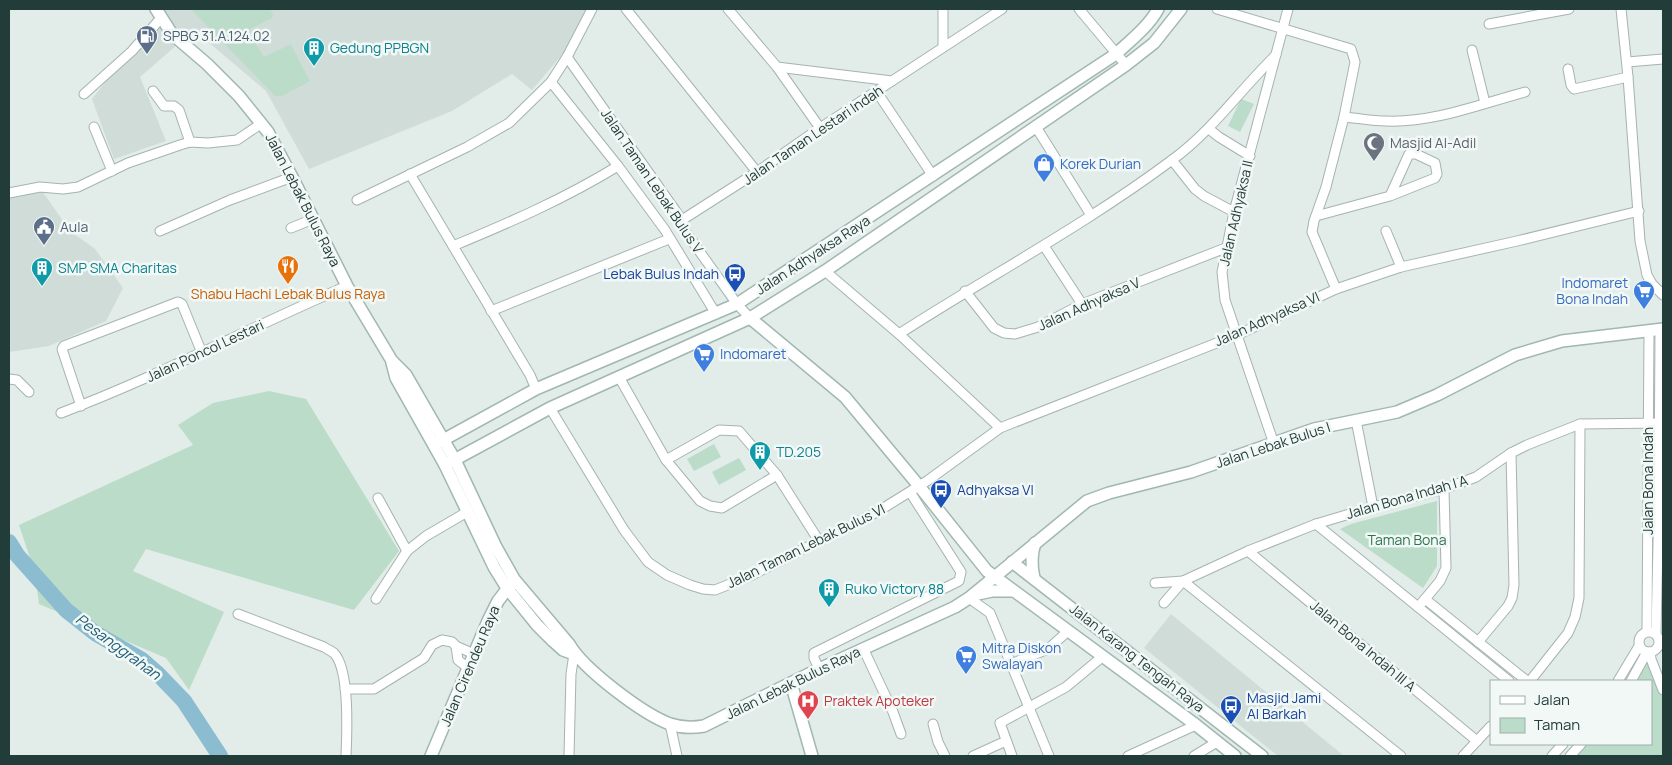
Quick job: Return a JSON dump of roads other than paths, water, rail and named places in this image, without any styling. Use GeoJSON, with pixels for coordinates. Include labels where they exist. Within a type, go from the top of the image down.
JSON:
{"type":"FeatureCollection","features":[{"type":"Feature","properties":{"kind":"main road","name":"Jalan Adhyaksa Raya"},"geometry":{"type":"LineString","coordinates":[[438,443],[536,389],[737,304],[1116,54],[1138,33],[1158,9]]}},
{"type":"Feature","properties":{"kind":"main road","name":"Jalan Adhyaksa Raya"},"geometry":{"type":"LineString","coordinates":[[450,463],[550,408],[750,318],[825,271],[1126,64],[1154,43],[1180,9]]}},
{"type":"Feature","properties":{"kind":"main road","name":"Jalan Lebak Bulus Raya"},"geometry":{"type":"LineString","coordinates":[[158,14],[172,34],[207,64],[262,123],[292,177],[347,286],[392,361],[406,375],[438,443],[496,547],[511,584]]}},
{"type":"Feature","properties":{"kind":"main road"},"geometry":{"type":"LineString","coordinates":[[750,318],[845,397],[915,489],[981,565],[994,576]]}},
{"type":"Feature","properties":{"kind":"main road","name":"Jalan Lebak Bulus I"},"geometry":{"type":"LineString","coordinates":[[1012,562],[1087,501],[1109,493],[1191,472],[1314,429],[1397,412],[1437,395],[1515,355],[1562,341],[1657,330]]}},
{"type":"Feature","properties":{"kind":"main road"},"geometry":{"type":"LineString","coordinates":[[457,433],[454,447],[459,452],[465,454]]}},
{"type":"Feature","properties":{"kind":"main road","name":"Jalan Lebak Bulus Raya"},"geometry":{"type":"LineString","coordinates":[[450,463],[467,512],[494,567],[569,644],[574,654],[588,668],[644,710],[670,724],[692,728],[704,726],[863,648],[955,607],[1012,562]]}},
{"type":"Feature","properties":{"kind":"main road"},"geometry":{"type":"LineString","coordinates":[[1034,578],[1031,566],[1032,553],[1036,541]]}},
{"type":"Feature","properties":{"kind":"main road","name":"Jalan Karang Tengah Raya"},"geometry":{"type":"LineString","coordinates":[[1012,562],[1262,756]]}},
{"type":"Feature","properties":{"kind":"main road"},"geometry":{"type":"LineString","coordinates":[[981,565],[984,575],[982,586]]}},
{"type":"Feature","properties":{"kind":"main road","name":"Jalan Karang Tengah Raya"},"geometry":{"type":"LineString","coordinates":[[994,576],[1235,756]]}},
{"type":"Feature","properties":{"kind":"main road","name":"Jalan Cirendeu Raya"},"geometry":{"type":"LineString","coordinates":[[431,756],[488,621],[511,584]]}},
{"type":"Feature","properties":{"kind":"main road"},"geometry":{"type":"LineString","coordinates":[[970,597],[992,591],[1014,591]]}},
{"type":"Feature","properties":{"kind":"main road"},"geometry":{"type":"LineString","coordinates":[[790,683],[812,756]]}},
{"type":"Feature","properties":{"kind":"street"},"geometry":{"type":"LineString","coordinates":[[357,200],[498,130],[517,115],[552,82],[592,9]]}},
{"type":"Feature","properties":{"kind":"street"},"geometry":{"type":"LineString","coordinates":[[626,9],[757,172]]}},
{"type":"Feature","properties":{"kind":"street"},"geometry":{"type":"LineString","coordinates":[[728,9],[777,67],[820,128]]}},
{"type":"Feature","properties":{"kind":"street"},"geometry":{"type":"LineString","coordinates":[[943,9],[943,48]]}},
{"type":"Feature","properties":{"kind":"street","name":"Jalan Taman Lestari Indah"},"geometry":{"type":"LineString","coordinates":[[682,220],[1002,9]]}},
{"type":"Feature","properties":{"kind":"street"},"geometry":{"type":"LineString","coordinates":[[1079,9],[1126,64]]}},
{"type":"Feature","properties":{"kind":"street"},"geometry":{"type":"LineString","coordinates":[[1217,9],[1351,50],[1355,62],[1344,117],[1326,188],[1312,232],[1336,289]]}},
{"type":"Feature","properties":{"kind":"street","name":"Jalan Adhyaksa II"},"geometry":{"type":"LineString","coordinates":[[1274,444],[1225,300],[1222,272],[1234,212],[1288,9]]}},
{"type":"Feature","properties":{"kind":"street"},"geometry":{"type":"LineString","coordinates":[[1489,24],[1569,9]]}},
{"type":"Feature","properties":{"kind":"street"},"geometry":{"type":"LineString","coordinates":[[1620,9],[1627,62],[1640,241],[1646,269],[1652,284],[1663,295]]}},
{"type":"Feature","properties":{"kind":"street"},"geometry":{"type":"LineString","coordinates":[[84,94],[132,51],[158,14]]}},
{"type":"Feature","properties":{"kind":"street"},"geometry":{"type":"LineString","coordinates":[[1472,50],[1485,103]]}},
{"type":"Feature","properties":{"kind":"street"},"geometry":{"type":"LineString","coordinates":[[899,334],[965,291],[1044,246],[1172,160],[1209,129],[1276,55]]}},
{"type":"Feature","properties":{"kind":"street","name":"Jalan Taman Lebak Bulus V"},"geometry":{"type":"LineString","coordinates":[[567,57],[682,220],[686,231],[737,304],[750,318]]}},
{"type":"Feature","properties":{"kind":"street"},"geometry":{"type":"LineString","coordinates":[[1627,62],[1663,59]]}},
{"type":"Feature","properties":{"kind":"street"},"geometry":{"type":"LineString","coordinates":[[777,67],[892,81]]}},
{"type":"Feature","properties":{"kind":"street"},"geometry":{"type":"LineString","coordinates":[[1568,69],[1571,85],[1574,89],[1628,77]]}},
{"type":"Feature","properties":{"kind":"street","name":"Jalan Taman Lebak Bulus V"},"geometry":{"type":"LineString","coordinates":[[552,82],[618,166],[669,239],[716,314]]}},
{"type":"Feature","properties":{"kind":"street"},"geometry":{"type":"LineString","coordinates":[[153,91],[164,106],[174,106],[179,110],[190,142]]}},
{"type":"Feature","properties":{"kind":"street"},"geometry":{"type":"LineString","coordinates":[[876,92],[933,176]]}},
{"type":"Feature","properties":{"kind":"street"},"geometry":{"type":"LineString","coordinates":[[1344,117],[1386,121],[1411,120],[1444,115],[1525,92]]}},
{"type":"Feature","properties":{"kind":"street"},"geometry":{"type":"LineString","coordinates":[[9,192],[40,187],[63,189],[78,187],[150,155],[190,142],[208,144],[237,140],[262,123]]}},
{"type":"Feature","properties":{"kind":"street"},"geometry":{"type":"LineString","coordinates":[[94,127],[112,171]]}},
{"type":"Feature","properties":{"kind":"street"},"geometry":{"type":"LineString","coordinates":[[1036,127],[1091,214]]}},
{"type":"Feature","properties":{"kind":"street"},"geometry":{"type":"LineString","coordinates":[[1209,129],[1250,156]]}},
{"type":"Feature","properties":{"kind":"street"},"geometry":{"type":"LineString","coordinates":[[1316,216],[1390,196],[1435,178],[1437,174],[1435,163],[1416,154],[1409,154],[1390,196]]}},
{"type":"Feature","properties":{"kind":"street"},"geometry":{"type":"LineString","coordinates":[[1172,160],[1195,189],[1234,212]]}},
{"type":"Feature","properties":{"kind":"street"},"geometry":{"type":"LineString","coordinates":[[453,246],[540,209],[589,184],[618,166]]}},
{"type":"Feature","properties":{"kind":"street"},"geometry":{"type":"LineString","coordinates":[[410,174],[530,375],[536,389]]}},
{"type":"Feature","properties":{"kind":"street"},"geometry":{"type":"LineString","coordinates":[[160,231],[230,200],[292,177]]}},
{"type":"Feature","properties":{"kind":"street","name":"Jalan Adhyaksa VI"},"geometry":{"type":"LineString","coordinates":[[915,489],[1000,428],[1237,335],[1336,289],[1401,266],[1522,240],[1639,211]]}},
{"type":"Feature","properties":{"kind":"street"},"geometry":{"type":"LineString","coordinates":[[291,228],[313,219]]}},
{"type":"Feature","properties":{"kind":"street"},"geometry":{"type":"LineString","coordinates":[[1386,231],[1401,266]]}},
{"type":"Feature","properties":{"kind":"street"},"geometry":{"type":"LineString","coordinates":[[491,311],[669,239]]}},
{"type":"Feature","properties":{"kind":"street"},"geometry":{"type":"LineString","coordinates":[[1044,246],[1082,304]]}},
{"type":"Feature","properties":{"kind":"street","name":"Jalan Adhyaksa V"},"geometry":{"type":"LineString","coordinates":[[965,291],[994,328],[1004,333],[1016,334],[1038,327],[1082,304],[1228,247]]}},
{"type":"Feature","properties":{"kind":"street"},"geometry":{"type":"LineString","coordinates":[[825,271],[899,334],[1000,428]]}},
{"type":"Feature","properties":{"kind":"street","name":"Jalan Poncol Lestari"},"geometry":{"type":"LineString","coordinates":[[62,413],[202,353],[347,286]]}},
{"type":"Feature","properties":{"kind":"street"},"geometry":{"type":"LineString","coordinates":[[82,406],[62,349],[64,346],[178,302],[182,304],[202,353]]}},
{"type":"Feature","properties":{"kind":"street","name":"Jalan Bona Indah"},"geometry":{"type":"LineString","coordinates":[[1656,634],[1661,496],[1661,423],[1657,330]]}},
{"type":"Feature","properties":{"kind":"street","name":"Jalan Bona Indah"},"geometry":{"type":"LineString","coordinates":[[1647,631],[1648,424],[1657,330]]}},
{"type":"Feature","properties":{"kind":"street"},"geometry":{"type":"LineString","coordinates":[[619,377],[666,460],[700,501],[716,508],[722,508],[778,475]]}},
{"type":"Feature","properties":{"kind":"street"},"geometry":{"type":"LineString","coordinates":[[9,379],[17,380],[30,392]]}},
{"type":"Feature","properties":{"kind":"street","name":"Jalan Taman Lebak Bulus VI"},"geometry":{"type":"LineString","coordinates":[[550,408],[624,530],[648,562],[667,575],[703,589],[715,590],[750,576],[877,512],[915,489]]}},
{"type":"Feature","properties":{"kind":"street"},"geometry":{"type":"LineString","coordinates":[[1356,420],[1373,507]]}},
{"type":"Feature","properties":{"kind":"street","name":"Jalan Bona Indah I A"},"geometry":{"type":"LineString","coordinates":[[1172,594],[1159,583],[1183,581],[1248,551],[1316,524],[1444,489],[1476,477],[1511,453],[1580,424],[1661,423]]}},
{"type":"Feature","properties":{"kind":"street"},"geometry":{"type":"LineString","coordinates":[[1529,680],[1568,633],[1575,617],[1579,598],[1580,424]]}},
{"type":"Feature","properties":{"kind":"street"},"geometry":{"type":"LineString","coordinates":[[666,460],[719,430],[733,429],[739,431],[778,475],[819,541]]}},
{"type":"Feature","properties":{"kind":"street"},"geometry":{"type":"LineString","coordinates":[[1478,642],[1508,606],[1512,598],[1514,586],[1511,453]]}},
{"type":"Feature","properties":{"kind":"street"},"geometry":{"type":"LineString","coordinates":[[819,669],[814,653],[959,581],[961,572],[915,489]]}},
{"type":"Feature","properties":{"kind":"street"},"geometry":{"type":"LineString","coordinates":[[1418,607],[1440,581],[1446,568],[1444,489]]}},
{"type":"Feature","properties":{"kind":"street"},"geometry":{"type":"LineString","coordinates":[[378,498],[407,551]]}},
{"type":"Feature","properties":{"kind":"street"},"geometry":{"type":"LineString","coordinates":[[376,599],[407,551],[426,536],[467,512]]}},
{"type":"Feature","properties":{"kind":"street"},"geometry":{"type":"LineString","coordinates":[[1316,524],[1508,680]]}},
{"type":"Feature","properties":{"kind":"street","name":"Jalan Bona Indah III A"},"geometry":{"type":"LineString","coordinates":[[1248,551],[1477,741]]}},
{"type":"Feature","properties":{"kind":"street"},"geometry":{"type":"LineString","coordinates":[[1183,581],[1401,756]]}},
{"type":"Feature","properties":{"kind":"street","name":"Jalan Bona Indah I A"},"geometry":{"type":"LineString","coordinates":[[1164,603],[1183,581]]}},
{"type":"Feature","properties":{"kind":"street"},"geometry":{"type":"LineString","coordinates":[[970,597],[990,613],[1049,756]]}},
{"type":"Feature","properties":{"kind":"street"},"geometry":{"type":"LineString","coordinates":[[1425,599],[1527,680]]}},
{"type":"Feature","properties":{"kind":"street"},"geometry":{"type":"LineString","coordinates":[[238,614],[324,647],[334,654],[341,666],[345,689],[347,709],[346,756]]}},
{"type":"Feature","properties":{"kind":"street"},"geometry":{"type":"LineString","coordinates":[[1663,655],[1656,634],[1647,631],[1640,635],[1638,639],[1651,660],[1663,690]]}},
{"type":"Feature","properties":{"kind":"street"},"geometry":{"type":"LineString","coordinates":[[1011,664],[1048,649],[1067,632]]}},
{"type":"Feature","properties":{"kind":"street"},"geometry":{"type":"LineString","coordinates":[[345,689],[374,689],[424,658],[432,645],[437,642],[447,641],[474,654]]}},
{"type":"Feature","properties":{"kind":"street"},"geometry":{"type":"LineString","coordinates":[[1619,680],[1645,650],[1656,650],[1659,644]]}},
{"type":"Feature","properties":{"kind":"street"},"geometry":{"type":"LineString","coordinates":[[456,646],[458,660],[468,668]]}},
{"type":"Feature","properties":{"kind":"street"},"geometry":{"type":"LineString","coordinates":[[863,648],[902,734]]}},
{"type":"Feature","properties":{"kind":"street"},"geometry":{"type":"LineString","coordinates":[[1631,680],[1645,650]]}},
{"type":"Feature","properties":{"kind":"street"},"geometry":{"type":"LineString","coordinates":[[569,756],[571,674],[574,654]]}},
{"type":"Feature","properties":{"kind":"street"},"geometry":{"type":"LineString","coordinates":[[1012,756],[1000,723],[1066,687],[1102,657]]}},
{"type":"Feature","properties":{"kind":"street"},"geometry":{"type":"LineString","coordinates":[[670,724],[677,756]]}},
{"type":"Feature","properties":{"kind":"street"},"geometry":{"type":"LineString","coordinates":[[933,724],[938,742],[945,756]]}},
{"type":"Feature","properties":{"kind":"street"},"geometry":{"type":"LineString","coordinates":[[1128,756],[1196,725]]}},
{"type":"Feature","properties":{"kind":"street"},"geometry":{"type":"LineString","coordinates":[[1464,756],[1490,727]]}},
{"type":"Feature","properties":{"kind":"street"},"geometry":{"type":"LineString","coordinates":[[974,756],[1006,741]]}},
{"type":"Feature","properties":{"kind":"street"},"geometry":{"type":"LineString","coordinates":[[1194,756],[1217,742]]}},
{"type":"Feature","properties":{"kind":"street"},"geometry":{"type":"LineString","coordinates":[[1552,756],[1562,745]]}},
{"type":"Feature","properties":{"kind":"street"},"geometry":{"type":"LineString","coordinates":[[1570,756],[1580,745]]}},
{"type":"Feature","properties":{"kind":"waterway","name":"Pesanggrahan"},"geometry":{"type":"LineString","coordinates":[[9,542],[17,555],[66,610],[95,633],[142,660],[158,674],[184,701],[220,756]]}},
{"type":"Feature","properties":{"kind":"place","name":"SPBG 31.A.124.02"},"geometry":{"type":"Point","coordinates":[147,55]}},
{"type":"Feature","properties":{"kind":"place","name":"Gedung PPBGN"},"geometry":{"type":"Point","coordinates":[314,67]}},
{"type":"Feature","properties":{"kind":"place","name":"Masjid Al-Adil"},"geometry":{"type":"Point","coordinates":[1374,162]}},
{"type":"Feature","properties":{"kind":"place","name":"Korek Durian"},"geometry":{"type":"Point","coordinates":[1044,183]}},
{"type":"Feature","properties":{"kind":"place","name":"Aula"},"geometry":{"type":"Point","coordinates":[44,246]}},
{"type":"Feature","properties":{"kind":"place","name":"Shabu Hachi Lebak Bulus Raya"},"geometry":{"type":"Point","coordinates":[288,285]}},
{"type":"Feature","properties":{"kind":"place","name":"SMP SMA Charitas"},"geometry":{"type":"Point","coordinates":[42,287]}},
{"type":"Feature","properties":{"kind":"place","name":"Lebak Bulus Indah"},"geometry":{"type":"Point","coordinates":[735,293]}},
{"type":"Feature","properties":{"kind":"place","name":"Indomaret Bona Indah"},"geometry":{"type":"Point","coordinates":[1644,310]}},
{"type":"Feature","properties":{"kind":"place","name":"Indomaret"},"geometry":{"type":"Point","coordinates":[704,373]}},
{"type":"Feature","properties":{"kind":"place","name":"TD.205"},"geometry":{"type":"Point","coordinates":[760,471]}},
{"type":"Feature","properties":{"kind":"place","name":"Adhyaksa VI"},"geometry":{"type":"Point","coordinates":[941,509]}},
{"type":"Feature","properties":{"kind":"place","name":"Ruko Victory 88"},"geometry":{"type":"Point","coordinates":[829,608]}},
{"type":"Feature","properties":{"kind":"place","name":"Mitra Diskon Swalayan"},"geometry":{"type":"Point","coordinates":[966,675]}},
{"type":"Feature","properties":{"kind":"place","name":"Praktek Apoteker"},"geometry":{"type":"Point","coordinates":[808,720]}},
{"type":"Feature","properties":{"kind":"place","name":"Masjid Jami Al Barkah"},"geometry":{"type":"Point","coordinates":[1231,725]}},
{"type":"Feature","properties":{"kind":"park label","name":"Taman Bona"},"geometry":{"type":"Point","coordinates":[1407,540]}}]}
